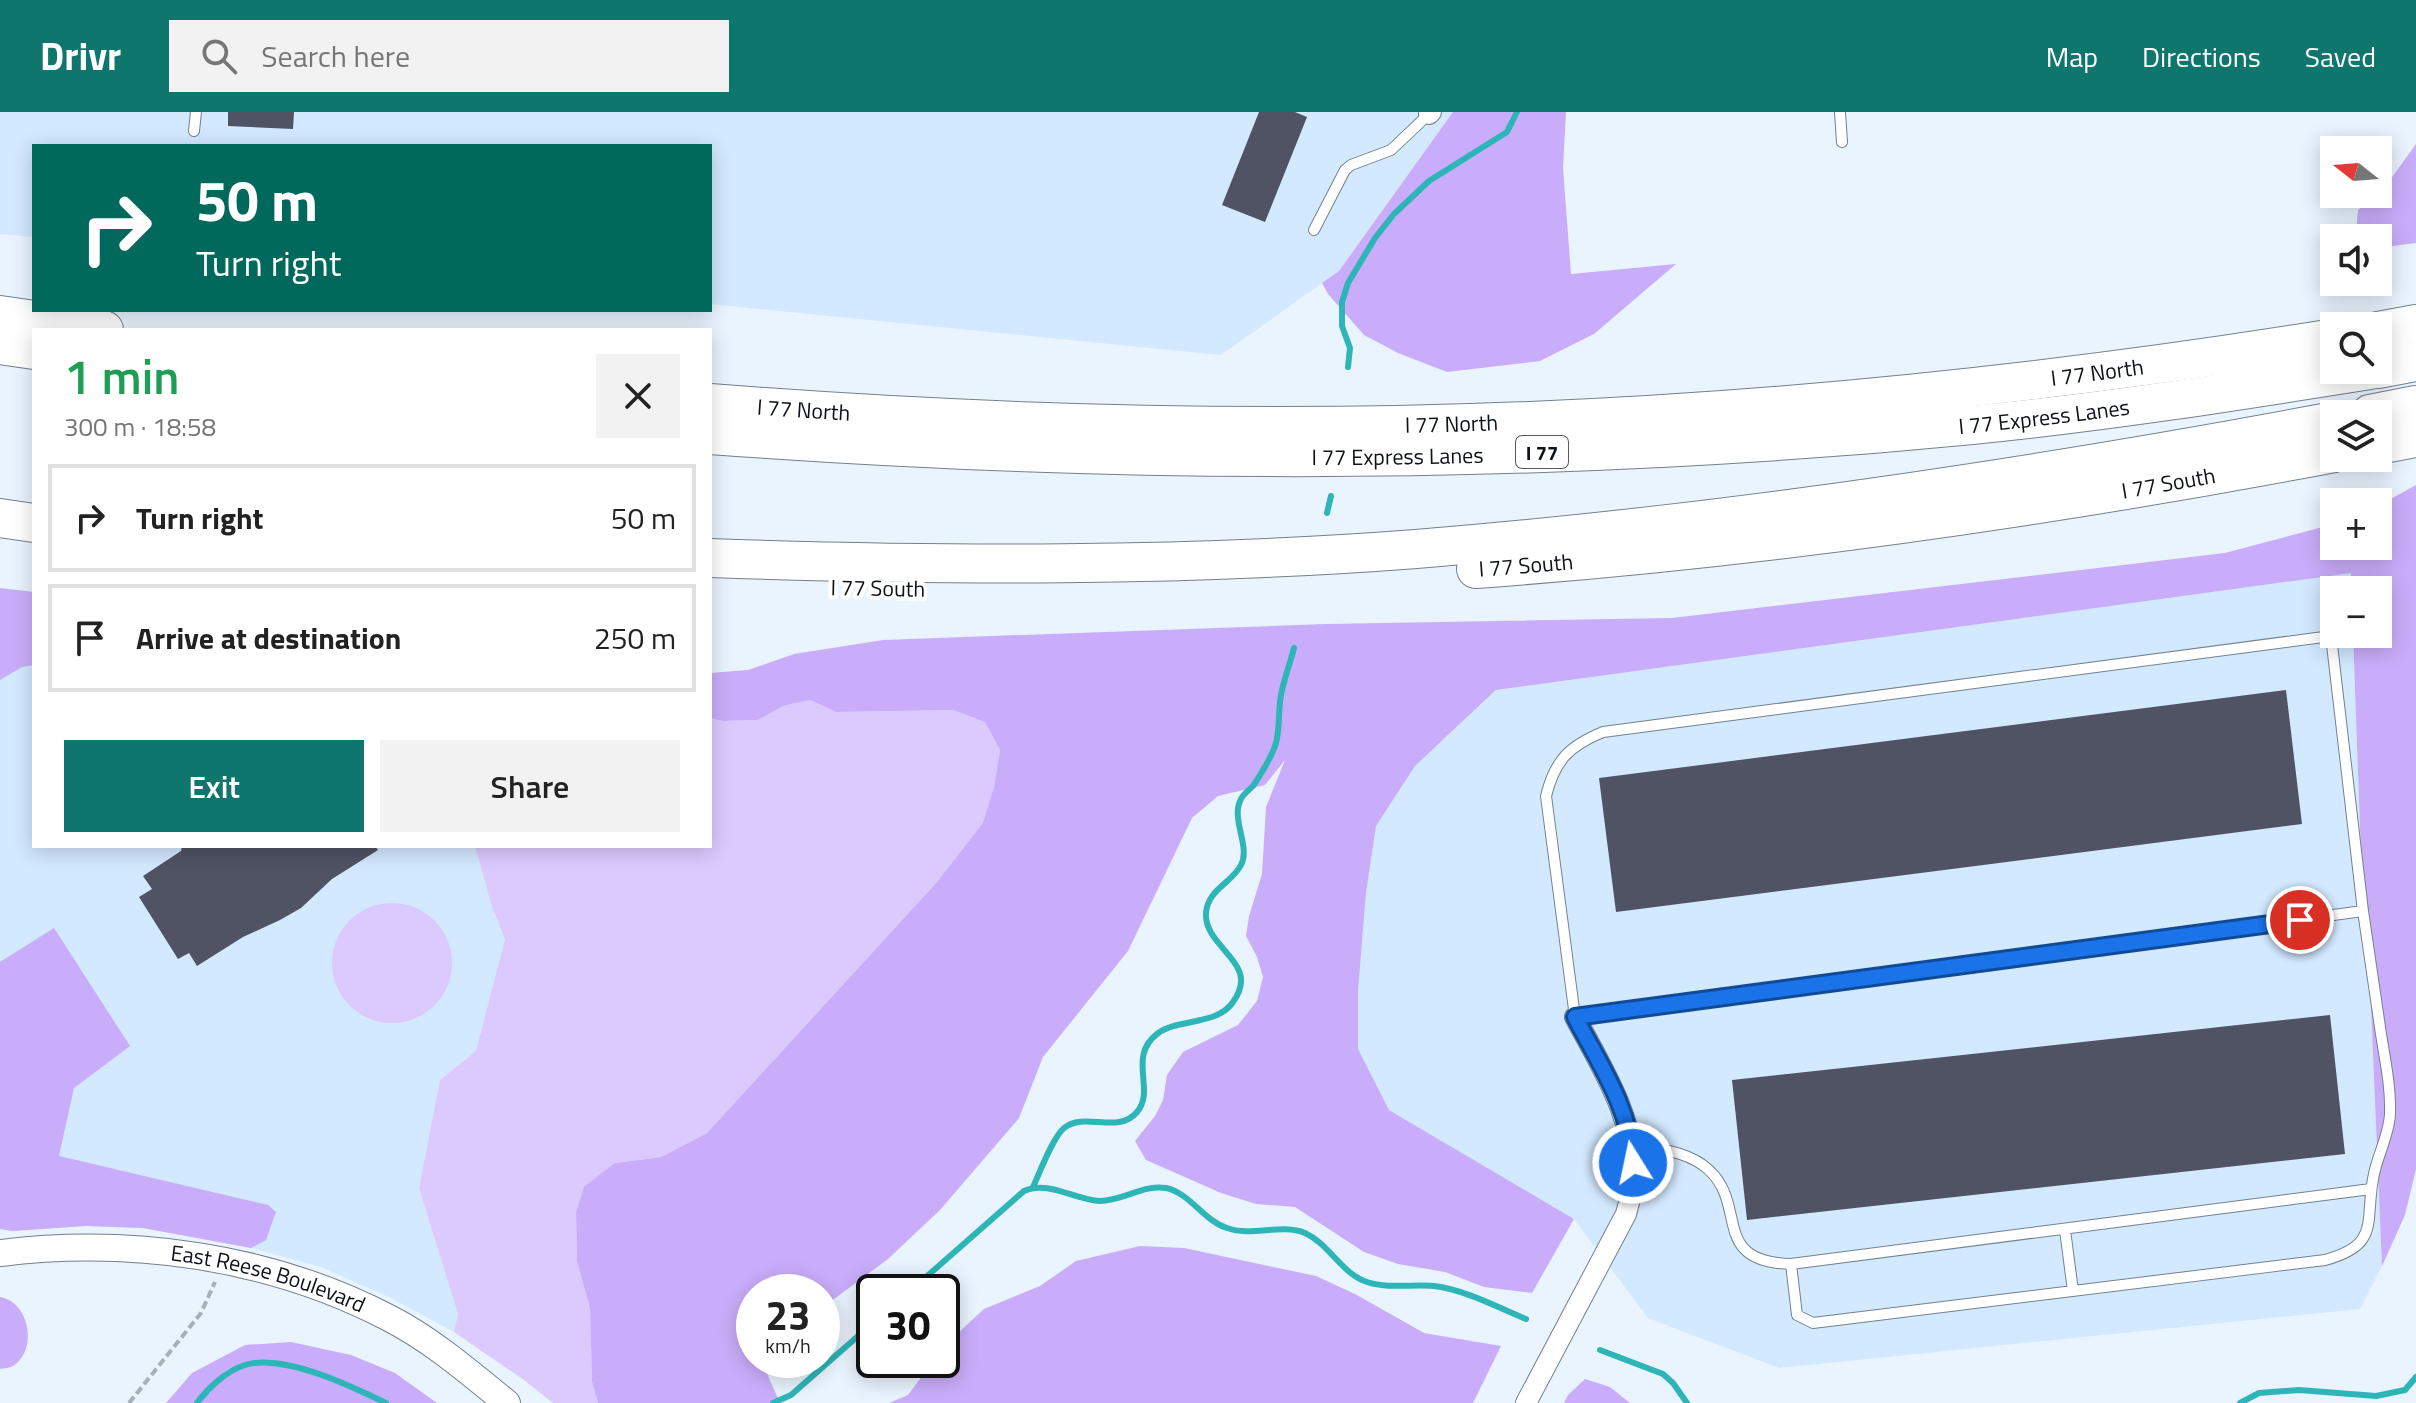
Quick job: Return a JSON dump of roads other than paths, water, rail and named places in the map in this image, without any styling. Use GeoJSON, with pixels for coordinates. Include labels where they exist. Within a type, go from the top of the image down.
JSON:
{"type":"FeatureCollection","features":[{"type":"Feature","properties":{"kind":"highway"},"geometry":{"type":"LineString","coordinates":[[0,315],[90,328]]}},
{"type":"Feature","properties":{"kind":"highway"},"geometry":{"type":"LineString","coordinates":[[2392,328],[2416,324]]}},
{"type":"Feature","properties":{"kind":"highway","name":"I 77 North"},"geometry":{"type":"LineString","coordinates":[[712,403],[922,417],[1113,424],[1367,425],[1541,420],[1828,402],[1969,388],[2320,340]]}},
{"type":"Feature","properties":{"kind":"highway"},"geometry":{"type":"LineString","coordinates":[[0,345],[32,350]]}},
{"type":"Feature","properties":{"kind":"highway"},"geometry":{"type":"LineString","coordinates":[[2392,366],[2416,362]]}},
{"type":"Feature","properties":{"kind":"highway","name":"I 77 Express Lanes"},"geometry":{"type":"LineString","coordinates":[[712,435],[969,451],[1112,456],[1542,452],[1744,442],[1973,425],[2116,408],[2320,377]]}},
{"type":"Feature","properties":{"kind":"highway"},"geometry":{"type":"LineString","coordinates":[[2392,410],[2416,405]]}},
{"type":"Feature","properties":{"kind":"highway"},"geometry":{"type":"LineString","coordinates":[[712,558],[997,564],[1253,558],[1412,549],[1555,536],[1824,503],[2124,458],[2320,423]]}},
{"type":"Feature","properties":{"kind":"highway"},"geometry":{"type":"LineString","coordinates":[[2392,442],[2416,438]]}},
{"type":"Feature","properties":{"kind":"highway","name":"I 77 South"},"geometry":{"type":"LineString","coordinates":[[712,584],[981,589],[1125,587],[1270,582],[1557,563],[1701,549],[1988,512],[2320,455]]}},
{"type":"Feature","properties":{"kind":"highway"},"geometry":{"type":"LineString","coordinates":[[0,493],[32,497]]}},
{"type":"Feature","properties":{"kind":"highway"},"geometry":{"type":"LineString","coordinates":[[0,518],[32,523]]}},
{"type":"Feature","properties":{"kind":"street"},"geometry":{"type":"LineString","coordinates":[[1526,1403],[1626,1214],[1634,1181],[1632,1144],[1619,1102],[1575,1017]]}},
{"type":"Feature","properties":{"kind":"street","name":"East Reese Boulevard"},"geometry":{"type":"LineString","coordinates":[[0,1253],[64,1247],[129,1248],[222,1260],[278,1274],[323,1289],[391,1319],[470,1373],[507,1403]]}},
{"type":"Feature","properties":{"kind":"lane"},"geometry":{"type":"LineString","coordinates":[[194,131],[196,112]]}},
{"type":"Feature","properties":{"kind":"lane"},"geometry":{"type":"LineString","coordinates":[[1840,112],[1842,142]]}},
{"type":"Feature","properties":{"kind":"lane"},"geometry":{"type":"LineString","coordinates":[[1314,230],[1345,170],[1391,150],[1426,113]]}},
{"type":"Feature","properties":{"kind":"lane"},"geometry":{"type":"LineString","coordinates":[[1791,1264],[1797,1315],[1813,1323],[2325,1260],[2355,1248],[2370,1221],[2375,1165],[2390,1116],[2389,1083],[2363,911],[2331,636],[1603,732],[1577,742],[1551,775],[1546,796],[1575,1017],[2363,911]]}},
{"type":"Feature","properties":{"kind":"lane"},"geometry":{"type":"LineString","coordinates":[[1632,1144],[1667,1150],[1691,1158],[1708,1169],[1721,1184],[1735,1237],[1744,1249],[1773,1263],[1791,1264],[2371,1189]]}},
{"type":"Feature","properties":{"kind":"lane"},"geometry":{"type":"LineString","coordinates":[[2065,1230],[2073,1291]]}},
{"type":"Feature","properties":{"kind":"waterway"},"geometry":{"type":"LineString","coordinates":[[1348,367],[1350,348],[1342,326],[1342,302],[1348,283],[1375,238],[1394,214],[1429,181],[1507,132],[1517,112]]}},
{"type":"Feature","properties":{"kind":"waterway"},"geometry":{"type":"LineString","coordinates":[[1327,513],[1331,496]]}},
{"type":"Feature","properties":{"kind":"waterway"},"geometry":{"type":"LineString","coordinates":[[1033,1187],[1051,1147],[1064,1128],[1072,1123],[1121,1122],[1137,1112],[1144,1094],[1144,1053],[1157,1034],[1217,1015],[1233,1002],[1240,988],[1241,976],[1237,966],[1213,936],[1206,913],[1211,898],[1241,865],[1244,849],[1238,807],[1242,797],[1263,771],[1276,743],[1281,695],[1294,648]]}},
{"type":"Feature","properties":{"kind":"waterway"},"geometry":{"type":"LineString","coordinates":[[929,1274],[1024,1191],[1052,1189],[1100,1201],[1158,1187],[1182,1195],[1211,1220],[1227,1228],[1246,1231],[1286,1229],[1305,1233],[1321,1244],[1350,1273],[1367,1282],[1446,1288],[1526,1319]]}},
{"type":"Feature","properties":{"kind":"waterway"},"geometry":{"type":"LineString","coordinates":[[773,1403],[791,1395],[856,1338]]}},
{"type":"Feature","properties":{"kind":"waterway"},"geometry":{"type":"LineString","coordinates":[[1600,1350],[1663,1374],[1687,1403]]}},
{"type":"Feature","properties":{"kind":"waterway"},"geometry":{"type":"LineString","coordinates":[[197,1403],[231,1371],[261,1362],[317,1373],[386,1403]]}},
{"type":"Feature","properties":{"kind":"waterway"},"geometry":{"type":"LineString","coordinates":[[2240,1403],[2259,1393],[2299,1390],[2376,1396],[2405,1390],[2416,1377]]}}]}
